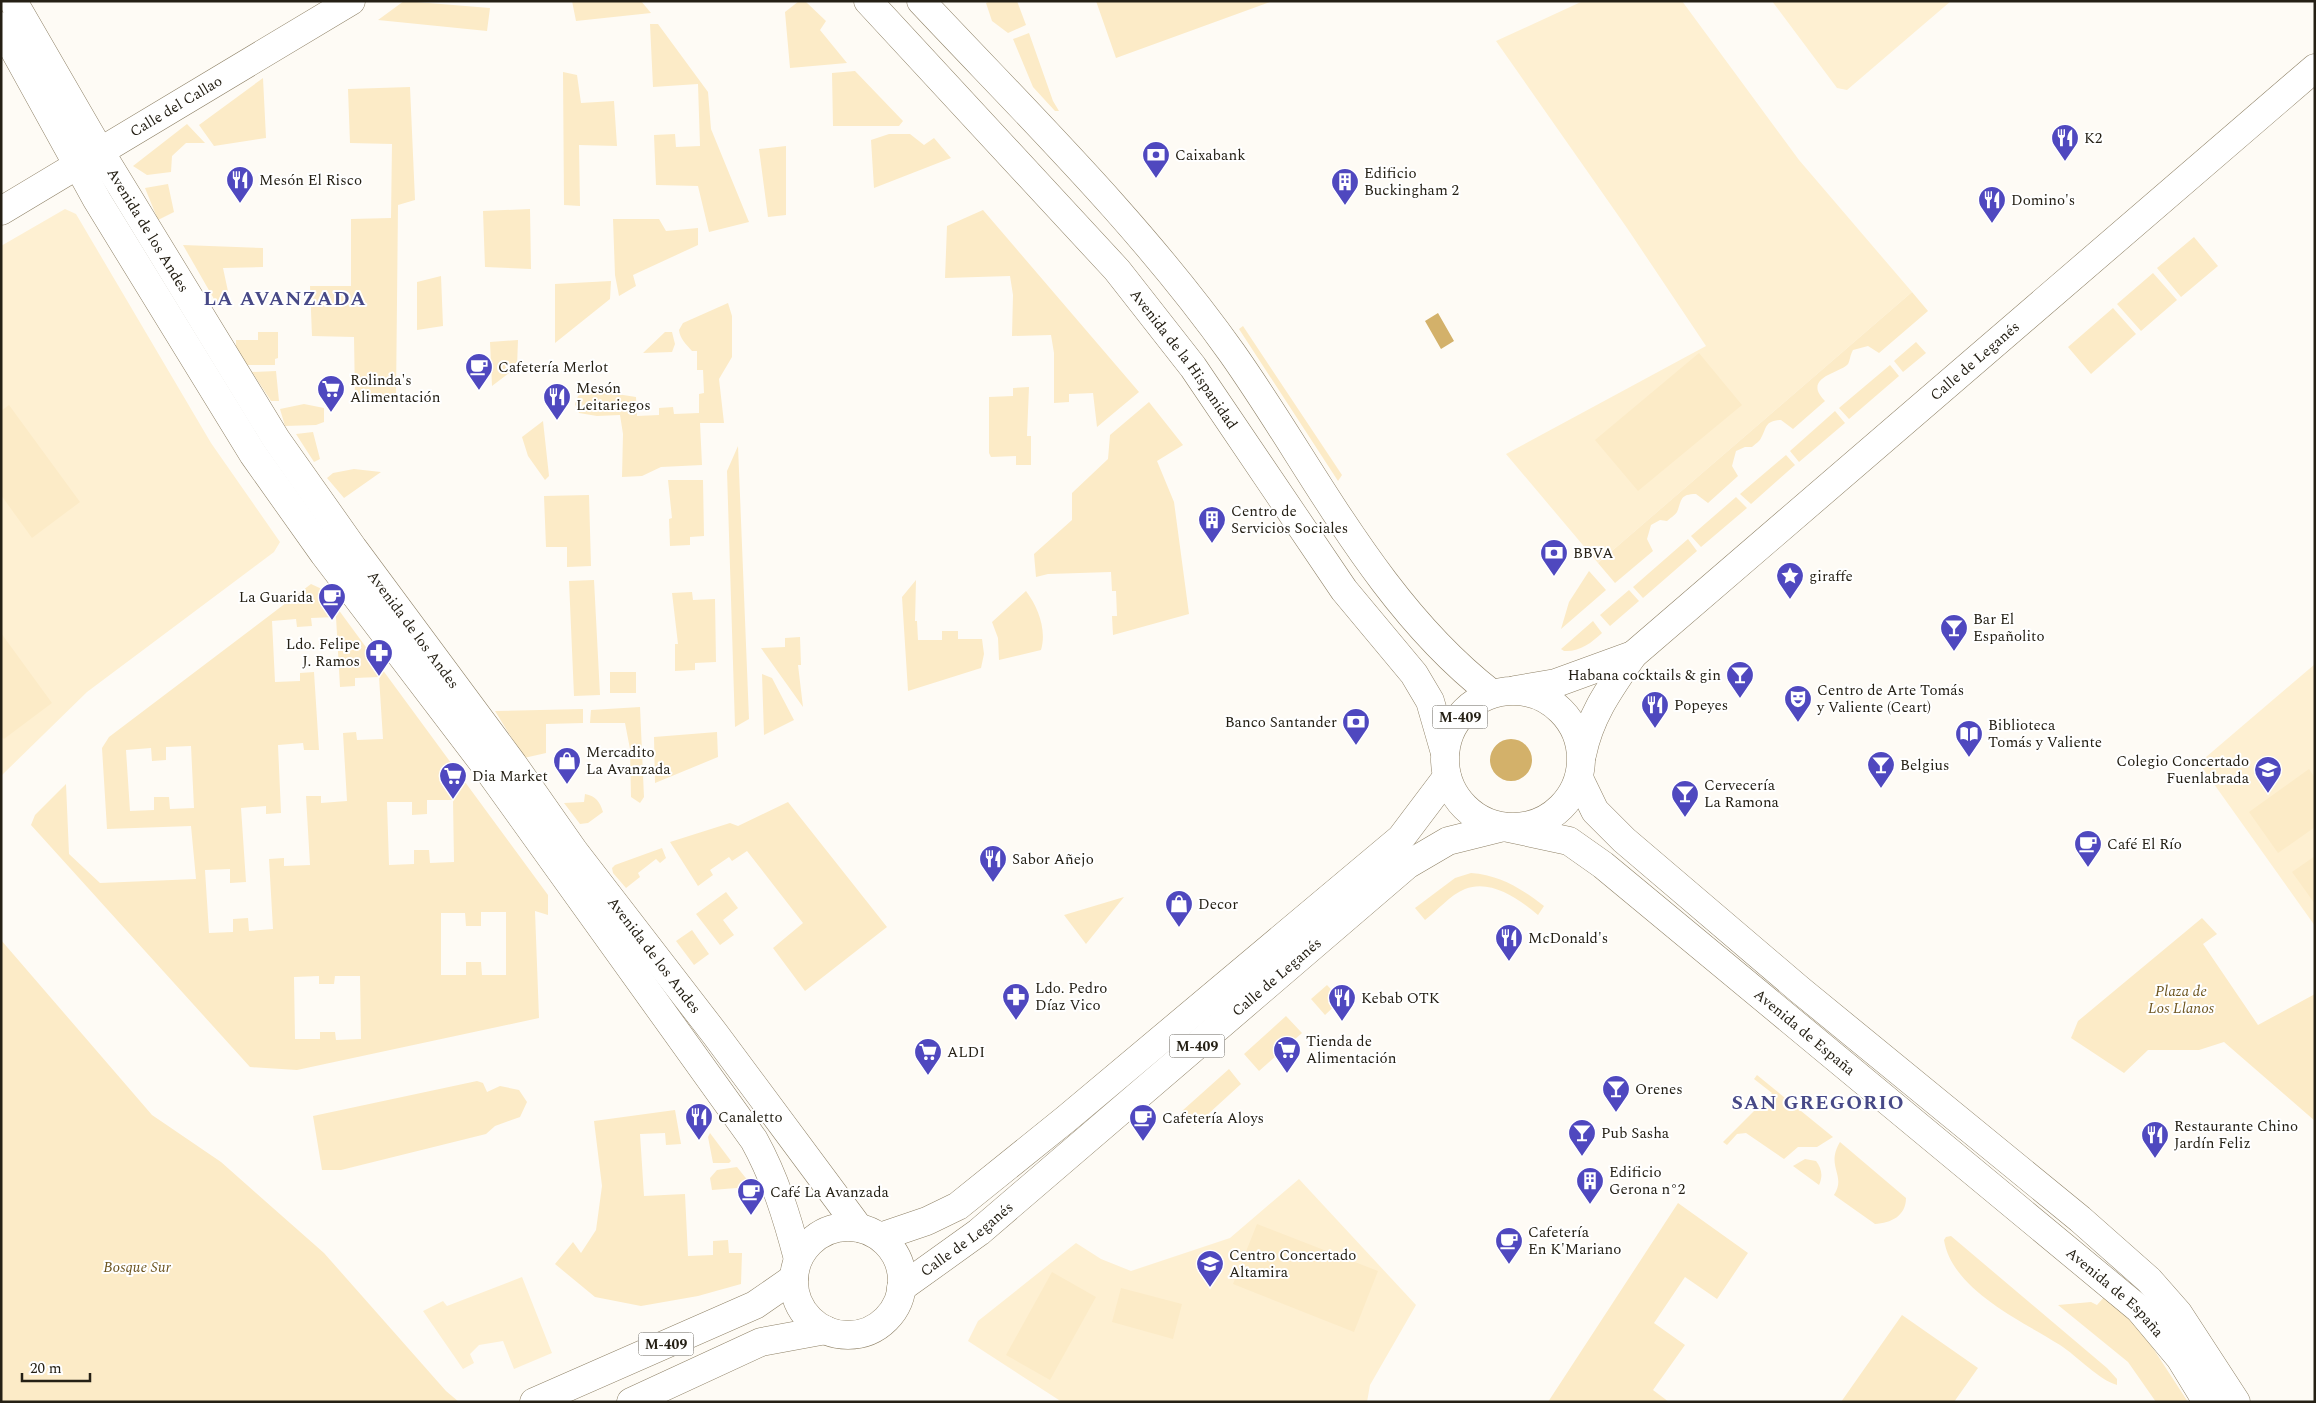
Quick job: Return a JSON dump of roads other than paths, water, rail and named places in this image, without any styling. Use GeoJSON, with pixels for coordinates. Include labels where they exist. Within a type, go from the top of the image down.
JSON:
{"type":"FeatureCollection","features":[{"type":"Feature","properties":{"kind":"main road","name":"Avenida de los Andes"},"geometry":{"type":"LineString","coordinates":[[13,1],[101,153],[276,439],[324,509],[513,764],[574,851],[869,1233]]}},
{"type":"Feature","properties":{"kind":"main road","name":"Calle del Callao"},"geometry":{"type":"LineString","coordinates":[[1,211],[101,153],[351,1]]}},
{"type":"Feature","properties":{"kind":"main road","name":"Avenida de la Hispanidad"},"geometry":{"type":"LineString","coordinates":[[868,1],[1117,270],[1193,367],[1344,590],[1414,674],[1430,701],[1446,765]]}},
{"type":"Feature","properties":{"kind":"main road"},"geometry":{"type":"LineString","coordinates":[[921,1],[1118,211],[1176,278],[1233,354],[1374,572],[1461,670],[1503,692],[1532,692],[1547,699],[1561,709],[1575,730],[1580,766]]}},
{"type":"Feature","properties":{"kind":"main road","name":"Avenida de los Andes"},"geometry":{"type":"LineString","coordinates":[[1,26],[77,166],[206,381],[253,454],[324,554],[484,764],[754,1140],[769,1166],[786,1213],[796,1268]]}},
{"type":"Feature","properties":{"kind":"main road","name":"Calle de Leganés"},"geometry":{"type":"LineString","coordinates":[[1580,766],[1587,732],[1602,700],[1633,654],[2315,68]]}},
{"type":"Feature","properties":{"kind":"main road","name":"Calle de Leganés"},"geometry":{"type":"LineString","coordinates":[[1503,692],[1556,683],[1633,654]]}},
{"type":"Feature","properties":{"kind":"main road","name":"M-409"},"geometry":{"type":"LineString","coordinates":[[1503,692],[1468,706],[1452,727],[1446,765],[1455,795],[1468,810],[1479,818],[1504,827],[1524,826],[1542,821],[1558,810],[1571,796],[1580,766]]}},
{"type":"Feature","properties":{"kind":"main road","name":"Calle de Leganés"},"geometry":{"type":"LineString","coordinates":[[869,1233],[927,1221],[958,1206],[1066,1119],[1401,838],[1446,765]]}},
{"type":"Feature","properties":{"kind":"main road","name":"Avenida de España"},"geometry":{"type":"LineString","coordinates":[[1580,766],[1595,811],[1624,840],[1793,984],[2080,1219],[2149,1280],[2178,1313],[2236,1402]]}},
{"type":"Feature","properties":{"kind":"main road","name":"Calle de Leganés"},"geometry":{"type":"LineString","coordinates":[[901,1288],[979,1232],[1384,883],[1408,865],[1448,841],[1504,827]]}},
{"type":"Feature","properties":{"kind":"main road","name":"Avenida de España"},"geometry":{"type":"LineString","coordinates":[[1504,827],[1569,841],[1603,865],[2139,1309],[2180,1358],[2207,1402]]}},
{"type":"Feature","properties":{"kind":"main road","name":"M-409"},"geometry":{"type":"LineString","coordinates":[[534,1402],[755,1305],[796,1268],[808,1244],[823,1233],[840,1227],[869,1233],[892,1250],[898,1262],[901,1288],[896,1307],[884,1321],[868,1331],[850,1335],[826,1330],[808,1318],[797,1300],[796,1268]]}},
{"type":"Feature","properties":{"kind":"main road","name":"M-409"},"geometry":{"type":"LineString","coordinates":[[631,1402],[761,1342],[826,1330]]}},
{"type":"Feature","properties":{"kind":"place","name":"K2"},"geometry":{"type":"Point","coordinates":[2065,162]}},
{"type":"Feature","properties":{"kind":"place","name":"Caixabank"},"geometry":{"type":"Point","coordinates":[1156,179]}},
{"type":"Feature","properties":{"kind":"place","name":"Mesón El Risco"},"geometry":{"type":"Point","coordinates":[240,204]}},
{"type":"Feature","properties":{"kind":"place","name":"Edificio Buckingham 2"},"geometry":{"type":"Point","coordinates":[1345,206]}},
{"type":"Feature","properties":{"kind":"place","name":"Domino's"},"geometry":{"type":"Point","coordinates":[1992,224]}},
{"type":"Feature","properties":{"kind":"place","name":"Cafetería Merlot"},"geometry":{"type":"Point","coordinates":[479,391]}},
{"type":"Feature","properties":{"kind":"place","name":"Rolinda's Alimentación"},"geometry":{"type":"Point","coordinates":[331,413]}},
{"type":"Feature","properties":{"kind":"place","name":"Mesón Leitariegos"},"geometry":{"type":"Point","coordinates":[557,421]}},
{"type":"Feature","properties":{"kind":"place","name":"Centro de Servicios Sociales"},"geometry":{"type":"Point","coordinates":[1212,544]}},
{"type":"Feature","properties":{"kind":"place","name":"BBVA"},"geometry":{"type":"Point","coordinates":[1554,577]}},
{"type":"Feature","properties":{"kind":"place","name":"giraffe"},"geometry":{"type":"Point","coordinates":[1790,600]}},
{"type":"Feature","properties":{"kind":"place","name":"La Guarida"},"geometry":{"type":"Point","coordinates":[332,621]}},
{"type":"Feature","properties":{"kind":"place","name":"Bar El Españolito"},"geometry":{"type":"Point","coordinates":[1954,652]}},
{"type":"Feature","properties":{"kind":"place","name":"Ldo. Felipe J. Ramos"},"geometry":{"type":"Point","coordinates":[379,677]}},
{"type":"Feature","properties":{"kind":"place","name":"Habana cocktails & gin"},"geometry":{"type":"Point","coordinates":[1740,699]}},
{"type":"Feature","properties":{"kind":"place","name":"Centro de Arte Tomás y Valiente (Ceart)"},"geometry":{"type":"Point","coordinates":[1798,723]}},
{"type":"Feature","properties":{"kind":"place","name":"Popeyes"},"geometry":{"type":"Point","coordinates":[1655,729]}},
{"type":"Feature","properties":{"kind":"place","name":"Banco Santander"},"geometry":{"type":"Point","coordinates":[1356,746]}},
{"type":"Feature","properties":{"kind":"place","name":"Biblioteca Tomás y Valiente"},"geometry":{"type":"Point","coordinates":[1969,758]}},
{"type":"Feature","properties":{"kind":"place","name":"Mercadito La Avanzada"},"geometry":{"type":"Point","coordinates":[567,785]}},
{"type":"Feature","properties":{"kind":"place","name":"Belgius"},"geometry":{"type":"Point","coordinates":[1881,789]}},
{"type":"Feature","properties":{"kind":"place","name":"Colegio Concertado Fuenlabrada"},"geometry":{"type":"Point","coordinates":[2268,794]}},
{"type":"Feature","properties":{"kind":"place","name":"Dia Market"},"geometry":{"type":"Point","coordinates":[453,800]}},
{"type":"Feature","properties":{"kind":"place","name":"Cervecería La Ramona"},"geometry":{"type":"Point","coordinates":[1685,818]}},
{"type":"Feature","properties":{"kind":"place","name":"Café El Río"},"geometry":{"type":"Point","coordinates":[2088,868]}},
{"type":"Feature","properties":{"kind":"place","name":"Sabor Añejo"},"geometry":{"type":"Point","coordinates":[993,883]}},
{"type":"Feature","properties":{"kind":"place","name":"Decor"},"geometry":{"type":"Point","coordinates":[1179,928]}},
{"type":"Feature","properties":{"kind":"place","name":"McDonald's"},"geometry":{"type":"Point","coordinates":[1509,962]}},
{"type":"Feature","properties":{"kind":"place","name":"Ldo. Pedro Díaz Vico"},"geometry":{"type":"Point","coordinates":[1016,1021]}},
{"type":"Feature","properties":{"kind":"place","name":"Kebab OTK"},"geometry":{"type":"Point","coordinates":[1342,1022]}},
{"type":"Feature","properties":{"kind":"place","name":"Tienda de Alimentación"},"geometry":{"type":"Point","coordinates":[1287,1074]}},
{"type":"Feature","properties":{"kind":"place","name":"ALDI"},"geometry":{"type":"Point","coordinates":[928,1076]}},
{"type":"Feature","properties":{"kind":"place","name":"Orenes"},"geometry":{"type":"Point","coordinates":[1616,1113]}},
{"type":"Feature","properties":{"kind":"place","name":"Canaletto"},"geometry":{"type":"Point","coordinates":[699,1141]}},
{"type":"Feature","properties":{"kind":"place","name":"Cafetería Aloys"},"geometry":{"type":"Point","coordinates":[1143,1142]}},
{"type":"Feature","properties":{"kind":"place","name":"Pub Sasha"},"geometry":{"type":"Point","coordinates":[1582,1157]}},
{"type":"Feature","properties":{"kind":"place","name":"Restaurante Chino Jardín Feliz"},"geometry":{"type":"Point","coordinates":[2155,1159]}},
{"type":"Feature","properties":{"kind":"place","name":"Edificio Gerona n°2"},"geometry":{"type":"Point","coordinates":[1590,1205]}},
{"type":"Feature","properties":{"kind":"place","name":"Café La Avanzada"},"geometry":{"type":"Point","coordinates":[751,1216]}},
{"type":"Feature","properties":{"kind":"place","name":"Cafetería En K'Mariano"},"geometry":{"type":"Point","coordinates":[1509,1265]}},
{"type":"Feature","properties":{"kind":"place","name":"Centro Concertado Altamira"},"geometry":{"type":"Point","coordinates":[1210,1288]}},
{"type":"Feature","properties":{"kind":"district","name":"LA AVANZADA"},"geometry":{"type":"Point","coordinates":[285,299]}},
{"type":"Feature","properties":{"kind":"district","name":"SAN GREGORIO"},"geometry":{"type":"Point","coordinates":[1818,1103]}},
{"type":"Feature","properties":{"kind":"park label","name":"Plaza de Los Llanos"},"geometry":{"type":"Point","coordinates":[2181,1000]}},
{"type":"Feature","properties":{"kind":"park label","name":"Bosque Sur"},"geometry":{"type":"Point","coordinates":[137,1267]}}]}
